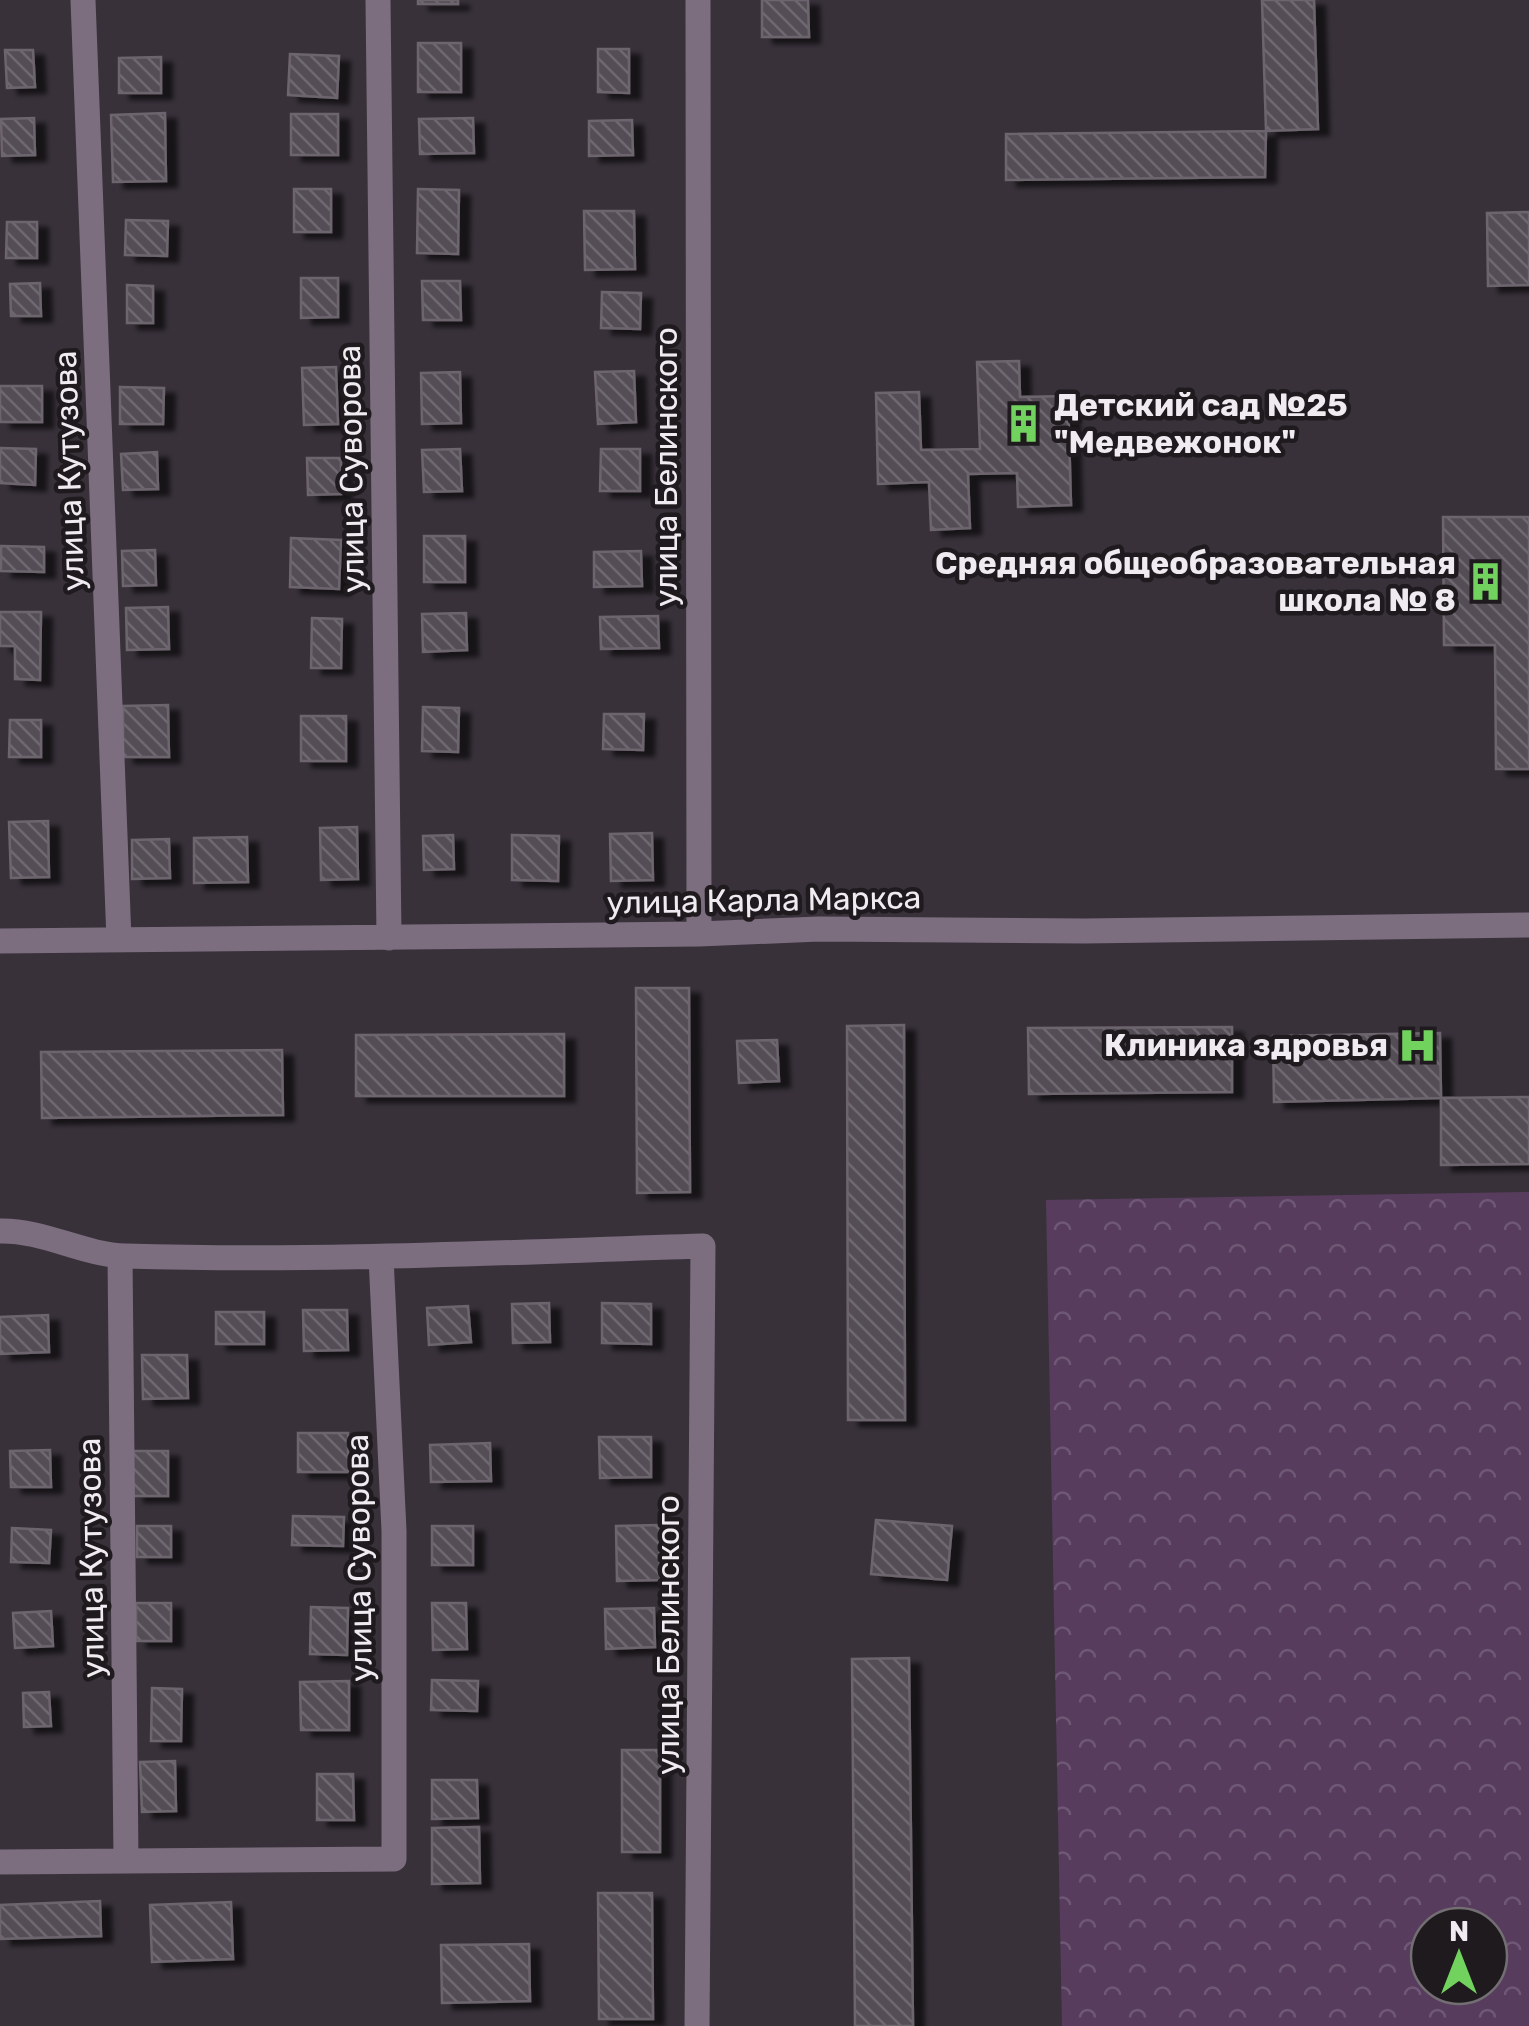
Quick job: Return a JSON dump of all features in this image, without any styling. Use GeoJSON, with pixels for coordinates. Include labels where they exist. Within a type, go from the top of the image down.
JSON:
{"type":"FeatureCollection","features":[{"type":"Feature","properties":{"kind":"street","name":"улица Кутузова"},"geometry":{"type":"LineString","coordinates":[[83,0],[119,940]]}},
{"type":"Feature","properties":{"kind":"street","name":"улица Суворова"},"geometry":{"type":"LineString","coordinates":[[378,0],[389,938]]}},
{"type":"Feature","properties":{"kind":"street","name":"улица Белинского"},"geometry":{"type":"LineString","coordinates":[[698,0],[699,934]]}},
{"type":"Feature","properties":{"kind":"street","name":"улица Карла Маркса"},"geometry":{"type":"LineString","coordinates":[[0,942],[699,934],[820,929],[1084,931],[1529,926]]}},
{"type":"Feature","properties":{"kind":"street"},"geometry":{"type":"LineString","coordinates":[[0,1232],[21,1231],[120,1256],[381,1256]]}},
{"type":"Feature","properties":{"kind":"street","name":"улица Белинского"},"geometry":{"type":"LineString","coordinates":[[381,1256],[704,1246],[697,2026]]}},
{"type":"Feature","properties":{"kind":"street","name":"улица Кутузова"},"geometry":{"type":"LineString","coordinates":[[120,1256],[126,1860]]}},
{"type":"Feature","properties":{"kind":"street","name":"улица Суворова"},"geometry":{"type":"LineString","coordinates":[[126,1860],[394,1859],[394,1530],[381,1256]]}},
{"type":"Feature","properties":{"kind":"street"},"geometry":{"type":"LineString","coordinates":[[0,1862],[126,1860]]}},
{"type":"Feature","properties":{"kind":"green space"},"geometry":{"type":"Polygon","coordinates":[[[1529,1192],[1529,2026],[1062,2026],[1046,1200],[1529,1192]]]}},
{"type":"Feature","properties":{"kind":"building"},"geometry":{"type":"Polygon","coordinates":[[[418,0],[458,0],[458,4],[418,4],[418,0]]]}},
{"type":"Feature","properties":{"kind":"building"},"geometry":{"type":"Polygon","coordinates":[[[762,0],[808,0],[809,37],[762,37],[762,0]]]}},
{"type":"Feature","properties":{"kind":"building"},"geometry":{"type":"Polygon","coordinates":[[[1262,0],[1314,0],[1318,129],[1266,131],[1262,0]]]}},
{"type":"Feature","properties":{"kind":"building"},"geometry":{"type":"Polygon","coordinates":[[[418,43],[461,43],[461,92],[418,92],[418,43]]]}},
{"type":"Feature","properties":{"kind":"building"},"geometry":{"type":"Polygon","coordinates":[[[598,49],[629,49],[629,93],[598,92],[598,49]]]}},
{"type":"Feature","properties":{"kind":"building"},"geometry":{"type":"Polygon","coordinates":[[[5,50],[33,50],[35,87],[7,88],[5,50]]]}},
{"type":"Feature","properties":{"kind":"building"},"geometry":{"type":"Polygon","coordinates":[[[290,54],[339,56],[337,98],[288,95],[290,54]]]}},
{"type":"Feature","properties":{"kind":"building"},"geometry":{"type":"Polygon","coordinates":[[[161,57],[161,93],[119,93],[119,58],[161,57]]]}},
{"type":"Feature","properties":{"kind":"building"},"geometry":{"type":"Polygon","coordinates":[[[165,113],[166,181],[113,182],[111,115],[165,113]]]}},
{"type":"Feature","properties":{"kind":"building"},"geometry":{"type":"Polygon","coordinates":[[[291,114],[338,114],[338,155],[291,155],[291,114]]]}},
{"type":"Feature","properties":{"kind":"building"},"geometry":{"type":"Polygon","coordinates":[[[34,118],[35,155],[2,156],[1,119],[34,118]]]}},
{"type":"Feature","properties":{"kind":"building"},"geometry":{"type":"Polygon","coordinates":[[[473,118],[474,153],[420,154],[419,119],[473,118]]]}},
{"type":"Feature","properties":{"kind":"building"},"geometry":{"type":"Polygon","coordinates":[[[632,120],[633,155],[589,156],[589,121],[632,120]]]}},
{"type":"Feature","properties":{"kind":"building"},"geometry":{"type":"Polygon","coordinates":[[[1266,131],[1265,177],[1006,180],[1006,134],[1266,131]]]}},
{"type":"Feature","properties":{"kind":"building"},"geometry":{"type":"Polygon","coordinates":[[[294,189],[331,189],[331,232],[294,232],[294,189]]]}},
{"type":"Feature","properties":{"kind":"building"},"geometry":{"type":"Polygon","coordinates":[[[418,189],[459,190],[458,254],[417,253],[418,189]]]}},
{"type":"Feature","properties":{"kind":"building"},"geometry":{"type":"Polygon","coordinates":[[[584,211],[634,211],[635,269],[585,270],[584,211]]]}},
{"type":"Feature","properties":{"kind":"building"},"geometry":{"type":"Polygon","coordinates":[[[1529,212],[1529,285],[1488,286],[1487,213],[1529,212]]]}},
{"type":"Feature","properties":{"kind":"building"},"geometry":{"type":"Polygon","coordinates":[[[126,220],[168,221],[167,256],[125,255],[126,220]]]}},
{"type":"Feature","properties":{"kind":"building"},"geometry":{"type":"Polygon","coordinates":[[[7,222],[37,222],[37,258],[6,258],[7,222]]]}},
{"type":"Feature","properties":{"kind":"building"},"geometry":{"type":"Polygon","coordinates":[[[301,278],[338,278],[338,317],[301,318],[301,278]]]}},
{"type":"Feature","properties":{"kind":"building"},"geometry":{"type":"Polygon","coordinates":[[[422,281],[460,281],[461,320],[423,320],[422,281]]]}},
{"type":"Feature","properties":{"kind":"building"},"geometry":{"type":"Polygon","coordinates":[[[40,283],[41,316],[11,316],[10,284],[40,283]]]}},
{"type":"Feature","properties":{"kind":"building"},"geometry":{"type":"Polygon","coordinates":[[[127,285],[153,286],[153,323],[127,323],[127,285]]]}},
{"type":"Feature","properties":{"kind":"building"},"geometry":{"type":"Polygon","coordinates":[[[602,292],[641,293],[640,329],[601,328],[602,292]]]}},
{"type":"Feature","properties":{"kind":"building","name":"Детский сад №25 \"Медвежонок\""},"geometry":{"type":"Polygon","coordinates":[[[1019,361],[1020,397],[1068,396],[1071,505],[1018,507],[1017,473],[968,474],[970,528],[931,530],[929,482],[878,484],[876,393],[919,392],[921,450],[980,449],[977,362],[1019,361]]]}},
{"type":"Feature","properties":{"kind":"building"},"geometry":{"type":"Polygon","coordinates":[[[336,367],[338,424],[304,425],[302,368],[336,367]]]}},
{"type":"Feature","properties":{"kind":"building"},"geometry":{"type":"Polygon","coordinates":[[[634,371],[636,422],[598,424],[595,372],[634,371]]]}},
{"type":"Feature","properties":{"kind":"building"},"geometry":{"type":"Polygon","coordinates":[[[460,372],[461,423],[422,424],[421,373],[460,372]]]}},
{"type":"Feature","properties":{"kind":"building"},"geometry":{"type":"Polygon","coordinates":[[[0,386],[42,386],[42,422],[0,422],[0,386]]]}},
{"type":"Feature","properties":{"kind":"building"},"geometry":{"type":"Polygon","coordinates":[[[120,387],[164,388],[163,424],[120,424],[120,387]]]}},
{"type":"Feature","properties":{"kind":"building"},"geometry":{"type":"Polygon","coordinates":[[[0,448],[36,449],[35,485],[0,483],[0,448]]]}},
{"type":"Feature","properties":{"kind":"building"},"geometry":{"type":"Polygon","coordinates":[[[460,449],[462,491],[424,492],[422,450],[460,449]]]}},
{"type":"Feature","properties":{"kind":"building"},"geometry":{"type":"Polygon","coordinates":[[[601,449],[640,449],[640,491],[600,491],[601,449]]]}},
{"type":"Feature","properties":{"kind":"building"},"geometry":{"type":"Polygon","coordinates":[[[157,452],[158,489],[123,490],[121,454],[157,452]]]}},
{"type":"Feature","properties":{"kind":"building"},"geometry":{"type":"Polygon","coordinates":[[[307,458],[341,458],[341,494],[308,495],[307,458]]]}},
{"type":"Feature","properties":{"kind":"building","name":"Средняя общеобразовательная школа № 8"},"geometry":{"type":"Polygon","coordinates":[[[1443,517],[1529,517],[1529,769],[1496,769],[1495,645],[1444,645],[1443,517]]]}},
{"type":"Feature","properties":{"kind":"building"},"geometry":{"type":"Polygon","coordinates":[[[424,536],[465,536],[465,582],[424,582],[424,536]]]}},
{"type":"Feature","properties":{"kind":"building"},"geometry":{"type":"Polygon","coordinates":[[[291,538],[341,540],[339,589],[290,587],[291,538]]]}},
{"type":"Feature","properties":{"kind":"building"},"geometry":{"type":"Polygon","coordinates":[[[1,546],[44,547],[44,572],[1,571],[1,546]]]}},
{"type":"Feature","properties":{"kind":"building"},"geometry":{"type":"Polygon","coordinates":[[[155,550],[156,585],[123,586],[122,551],[155,550]]]}},
{"type":"Feature","properties":{"kind":"building"},"geometry":{"type":"Polygon","coordinates":[[[641,551],[642,586],[594,587],[594,552],[641,551]]]}},
{"type":"Feature","properties":{"kind":"building"},"geometry":{"type":"Polygon","coordinates":[[[168,607],[169,649],[127,650],[126,608],[168,607]]]}},
{"type":"Feature","properties":{"kind":"building"},"geometry":{"type":"Polygon","coordinates":[[[0,612],[41,612],[40,680],[15,679],[15,646],[0,646],[0,612]]]}},
{"type":"Feature","properties":{"kind":"building"},"geometry":{"type":"Polygon","coordinates":[[[466,613],[467,650],[423,652],[422,614],[466,613]]]}},
{"type":"Feature","properties":{"kind":"building"},"geometry":{"type":"Polygon","coordinates":[[[658,616],[659,648],[601,649],[600,617],[658,616]]]}},
{"type":"Feature","properties":{"kind":"building"},"geometry":{"type":"Polygon","coordinates":[[[312,618],[342,619],[341,668],[311,668],[312,618]]]}},
{"type":"Feature","properties":{"kind":"building"},"geometry":{"type":"Polygon","coordinates":[[[168,705],[169,757],[123,757],[123,706],[168,705]]]}},
{"type":"Feature","properties":{"kind":"building"},"geometry":{"type":"Polygon","coordinates":[[[423,707],[459,708],[458,752],[422,751],[423,707]]]}},
{"type":"Feature","properties":{"kind":"building"},"geometry":{"type":"Polygon","coordinates":[[[604,714],[644,714],[643,750],[603,749],[604,714]]]}},
{"type":"Feature","properties":{"kind":"building"},"geometry":{"type":"Polygon","coordinates":[[[301,716],[346,716],[346,761],[301,761],[301,716]]]}},
{"type":"Feature","properties":{"kind":"building"},"geometry":{"type":"Polygon","coordinates":[[[10,720],[41,720],[41,757],[9,757],[10,720]]]}},
{"type":"Feature","properties":{"kind":"building"},"geometry":{"type":"Polygon","coordinates":[[[48,821],[49,877],[11,878],[9,822],[48,821]]]}},
{"type":"Feature","properties":{"kind":"building"},"geometry":{"type":"Polygon","coordinates":[[[357,827],[358,879],[321,880],[320,828],[357,827]]]}},
{"type":"Feature","properties":{"kind":"building"},"geometry":{"type":"Polygon","coordinates":[[[652,833],[653,880],[611,881],[610,834],[652,833]]]}},
{"type":"Feature","properties":{"kind":"building"},"geometry":{"type":"Polygon","coordinates":[[[453,835],[454,869],[424,870],[423,836],[453,835]]]}},
{"type":"Feature","properties":{"kind":"building"},"geometry":{"type":"Polygon","coordinates":[[[512,835],[559,836],[558,881],[512,880],[512,835]]]}},
{"type":"Feature","properties":{"kind":"building"},"geometry":{"type":"Polygon","coordinates":[[[247,837],[248,882],[194,883],[194,838],[247,837]]]}},
{"type":"Feature","properties":{"kind":"building"},"geometry":{"type":"Polygon","coordinates":[[[169,839],[170,878],[132,879],[132,840],[169,839]]]}},
{"type":"Feature","properties":{"kind":"building"},"geometry":{"type":"Polygon","coordinates":[[[636,988],[689,988],[690,1192],[637,1193],[636,988]]]}},
{"type":"Feature","properties":{"kind":"building"},"geometry":{"type":"Polygon","coordinates":[[[904,1025],[905,1420],[848,1420],[847,1026],[904,1025]]]}},
{"type":"Feature","properties":{"kind":"building"},"geometry":{"type":"Polygon","coordinates":[[[1232,1027],[1232,1092],[1029,1094],[1028,1028],[1232,1027]]]}},
{"type":"Feature","properties":{"kind":"building"},"geometry":{"type":"Polygon","coordinates":[[[1440,1033],[1441,1098],[1274,1102],[1273,1036],[1440,1033]]]}},
{"type":"Feature","properties":{"kind":"building"},"geometry":{"type":"Polygon","coordinates":[[[564,1034],[564,1096],[356,1096],[356,1035],[564,1034]]]}},
{"type":"Feature","properties":{"kind":"building"},"geometry":{"type":"Polygon","coordinates":[[[777,1040],[779,1081],[739,1083],[737,1041],[777,1040]]]}},
{"type":"Feature","properties":{"kind":"building"},"geometry":{"type":"Polygon","coordinates":[[[282,1050],[283,1115],[42,1118],[41,1052],[282,1050]]]}},
{"type":"Feature","properties":{"kind":"building"},"geometry":{"type":"Polygon","coordinates":[[[1529,1097],[1529,1164],[1441,1165],[1441,1098],[1529,1097]]]}},
{"type":"Feature","properties":{"kind":"building"},"geometry":{"type":"Polygon","coordinates":[[[549,1303],[550,1342],[513,1343],[512,1304],[549,1303]]]}},
{"type":"Feature","properties":{"kind":"building"},"geometry":{"type":"Polygon","coordinates":[[[602,1303],[651,1304],[651,1344],[602,1343],[602,1303]]]}},
{"type":"Feature","properties":{"kind":"building"},"geometry":{"type":"Polygon","coordinates":[[[468,1306],[471,1342],[429,1345],[427,1308],[468,1306]]]}},
{"type":"Feature","properties":{"kind":"building"},"geometry":{"type":"Polygon","coordinates":[[[303,1310],[347,1310],[348,1350],[304,1351],[303,1310]]]}},
{"type":"Feature","properties":{"kind":"building"},"geometry":{"type":"Polygon","coordinates":[[[216,1312],[264,1312],[264,1344],[216,1344],[216,1312]]]}},
{"type":"Feature","properties":{"kind":"building"},"geometry":{"type":"Polygon","coordinates":[[[48,1315],[49,1352],[0,1354],[0,1317],[48,1315]]]}},
{"type":"Feature","properties":{"kind":"building"},"geometry":{"type":"Polygon","coordinates":[[[142,1355],[187,1355],[188,1398],[143,1399],[142,1355]]]}},
{"type":"Feature","properties":{"kind":"building"},"geometry":{"type":"Polygon","coordinates":[[[298,1433],[348,1433],[348,1472],[298,1472],[298,1433]]]}},
{"type":"Feature","properties":{"kind":"building"},"geometry":{"type":"Polygon","coordinates":[[[599,1437],[651,1437],[651,1477],[600,1478],[599,1437]]]}},
{"type":"Feature","properties":{"kind":"building"},"geometry":{"type":"Polygon","coordinates":[[[490,1443],[491,1481],[431,1482],[430,1445],[490,1443]]]}},
{"type":"Feature","properties":{"kind":"building"},"geometry":{"type":"Polygon","coordinates":[[[50,1450],[51,1487],[11,1487],[10,1451],[50,1450]]]}},
{"type":"Feature","properties":{"kind":"building"},"geometry":{"type":"Polygon","coordinates":[[[133,1451],[168,1451],[168,1496],[133,1496],[133,1451]]]}},
{"type":"Feature","properties":{"kind":"building"},"geometry":{"type":"Polygon","coordinates":[[[293,1516],[344,1517],[343,1546],[292,1545],[293,1516]]]}},
{"type":"Feature","properties":{"kind":"building"},"geometry":{"type":"Polygon","coordinates":[[[876,1520],[952,1526],[947,1580],[871,1574],[876,1520]]]}},
{"type":"Feature","properties":{"kind":"building"},"geometry":{"type":"Polygon","coordinates":[[[659,1525],[660,1580],[617,1581],[616,1526],[659,1525]]]}},
{"type":"Feature","properties":{"kind":"building"},"geometry":{"type":"Polygon","coordinates":[[[137,1526],[171,1526],[171,1557],[137,1557],[137,1526]]]}},
{"type":"Feature","properties":{"kind":"building"},"geometry":{"type":"Polygon","coordinates":[[[432,1526],[473,1526],[473,1565],[432,1565],[432,1526]]]}},
{"type":"Feature","properties":{"kind":"building"},"geometry":{"type":"Polygon","coordinates":[[[12,1528],[51,1530],[49,1563],[11,1562],[12,1528]]]}},
{"type":"Feature","properties":{"kind":"building"},"geometry":{"type":"Polygon","coordinates":[[[136,1603],[171,1603],[171,1641],[136,1641],[136,1603]]]}},
{"type":"Feature","properties":{"kind":"building"},"geometry":{"type":"Polygon","coordinates":[[[432,1603],[466,1603],[467,1649],[433,1650],[432,1603]]]}},
{"type":"Feature","properties":{"kind":"building"},"geometry":{"type":"Polygon","coordinates":[[[311,1607],[348,1608],[347,1655],[310,1654],[311,1607]]]}},
{"type":"Feature","properties":{"kind":"building"},"geometry":{"type":"Polygon","coordinates":[[[654,1608],[655,1647],[606,1649],[605,1609],[654,1608]]]}},
{"type":"Feature","properties":{"kind":"building"},"geometry":{"type":"Polygon","coordinates":[[[51,1611],[53,1646],[15,1648],[13,1613],[51,1611]]]}},
{"type":"Feature","properties":{"kind":"building"},"geometry":{"type":"Polygon","coordinates":[[[909,1658],[913,2026],[855,2026],[852,1659],[909,1658]]]}},
{"type":"Feature","properties":{"kind":"building"},"geometry":{"type":"Polygon","coordinates":[[[432,1680],[478,1681],[477,1711],[431,1710],[432,1680]]]}},
{"type":"Feature","properties":{"kind":"building"},"geometry":{"type":"Polygon","coordinates":[[[349,1681],[349,1730],[301,1730],[300,1682],[349,1681]]]}},
{"type":"Feature","properties":{"kind":"building"},"geometry":{"type":"Polygon","coordinates":[[[152,1688],[182,1689],[181,1741],[151,1741],[152,1688]]]}},
{"type":"Feature","properties":{"kind":"building"},"geometry":{"type":"Polygon","coordinates":[[[49,1692],[51,1726],[24,1727],[23,1693],[49,1692]]]}},
{"type":"Feature","properties":{"kind":"building"},"geometry":{"type":"Polygon","coordinates":[[[622,1750],[660,1750],[660,1852],[622,1852],[622,1750]]]}},
{"type":"Feature","properties":{"kind":"building"},"geometry":{"type":"Polygon","coordinates":[[[175,1761],[176,1811],[142,1812],[140,1762],[175,1761]]]}},
{"type":"Feature","properties":{"kind":"building"},"geometry":{"type":"Polygon","coordinates":[[[317,1774],[353,1774],[354,1820],[317,1820],[317,1774]]]}},
{"type":"Feature","properties":{"kind":"building"},"geometry":{"type":"Polygon","coordinates":[[[432,1780],[477,1780],[478,1818],[432,1819],[432,1780]]]}},
{"type":"Feature","properties":{"kind":"building"},"geometry":{"type":"Polygon","coordinates":[[[479,1827],[480,1883],[432,1884],[432,1828],[479,1827]]]}},
{"type":"Feature","properties":{"kind":"building"},"geometry":{"type":"Polygon","coordinates":[[[598,1893],[652,1893],[653,2019],[599,2019],[598,1893]]]}},
{"type":"Feature","properties":{"kind":"building"},"geometry":{"type":"Polygon","coordinates":[[[100,1901],[101,1936],[0,1939],[0,1905],[100,1901]]]}},
{"type":"Feature","properties":{"kind":"building"},"geometry":{"type":"Polygon","coordinates":[[[231,1902],[233,1959],[152,1962],[150,1905],[231,1902]]]}},
{"type":"Feature","properties":{"kind":"building"},"geometry":{"type":"Polygon","coordinates":[[[529,1944],[530,2001],[442,2003],[441,1945],[529,1944]]]}},
{"type":"Feature","properties":{"kind":"place","name":"Детский сад №25 \"Медвежонок\""},"geometry":{"type":"Point","coordinates":[1024,423]}},
{"type":"Feature","properties":{"kind":"place","name":"Средняя общеобразовательная школа № 8"},"geometry":{"type":"Point","coordinates":[1486,581]}},
{"type":"Feature","properties":{"kind":"place","name":"Клиника здровья"},"geometry":{"type":"Point","coordinates":[1418,1045]}}]}
